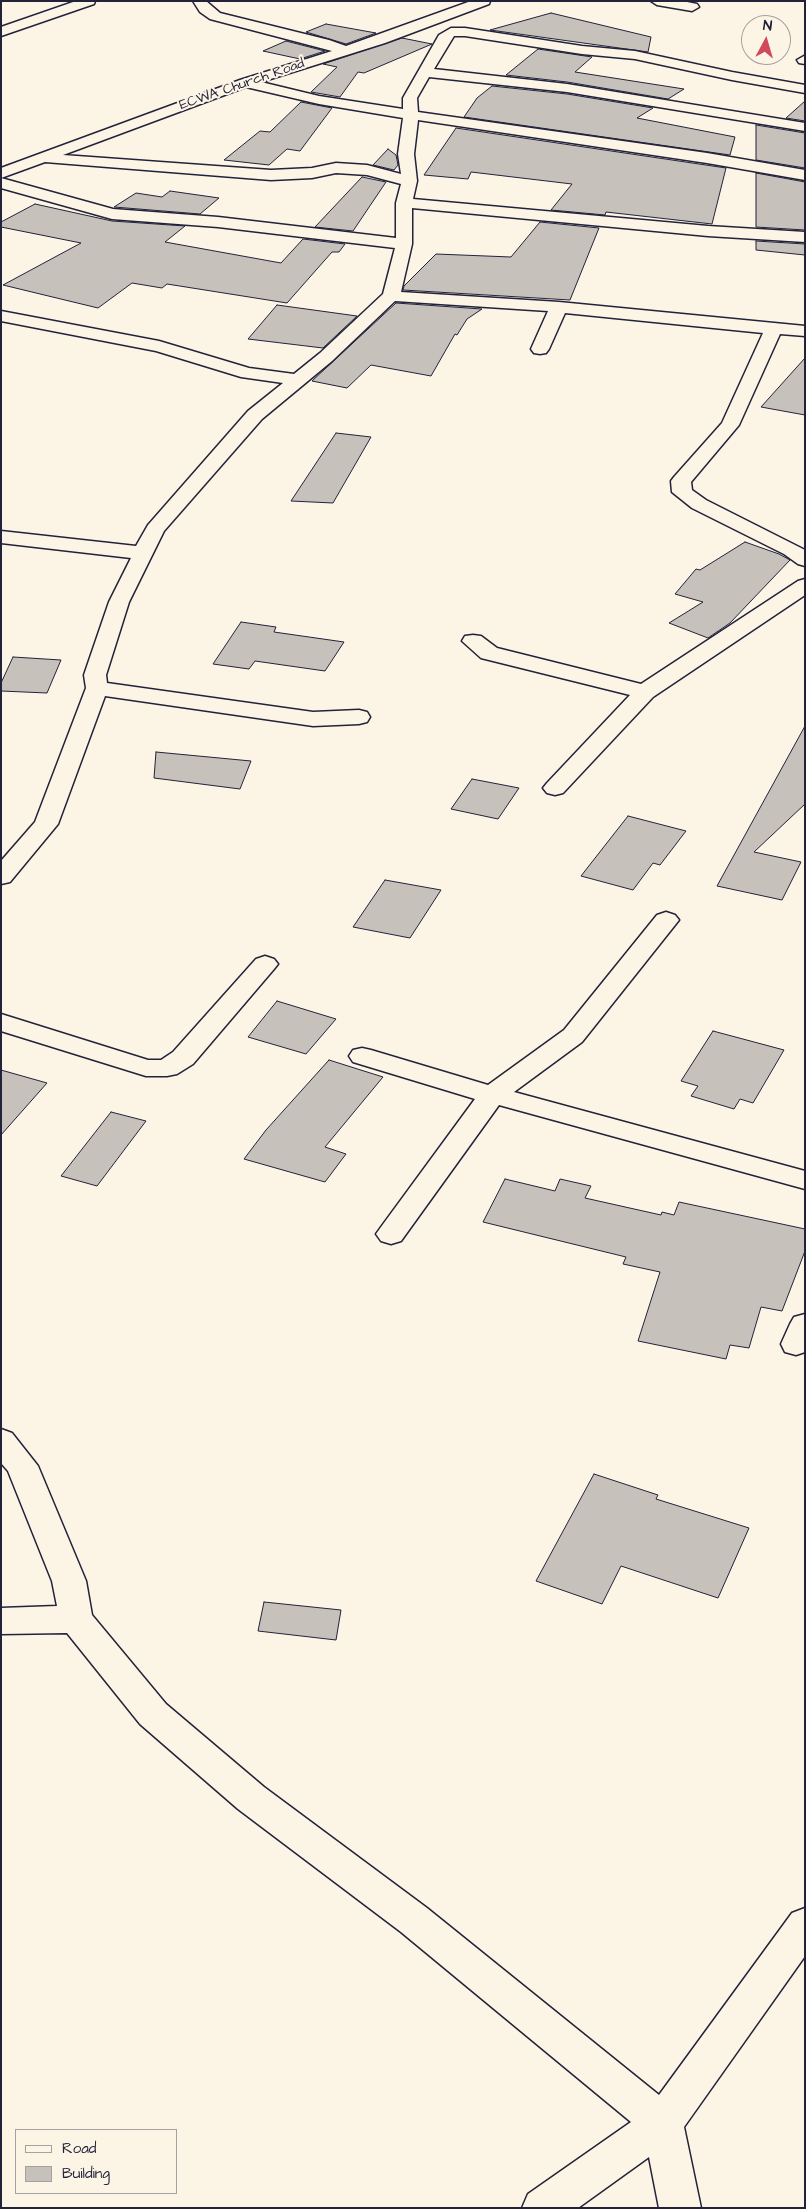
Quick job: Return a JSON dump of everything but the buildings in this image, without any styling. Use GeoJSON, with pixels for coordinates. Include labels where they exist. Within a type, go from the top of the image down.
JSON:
{"type":"FeatureCollection","features":[{"type":"Feature","properties":{"kind":"street"},"geometry":{"type":"LineString","coordinates":[[199,1],[205,9],[215,16],[324,43],[343,50]]}},
{"type":"Feature","properties":{"kind":"street","name":"ECWA Church Road"},"geometry":{"type":"LineString","coordinates":[[1,173],[245,83],[343,50],[380,40],[484,1]]}},
{"type":"Feature","properties":{"kind":"street"},"geometry":{"type":"LineString","coordinates":[[657,1],[692,7]]}},
{"type":"Feature","properties":{"kind":"street"},"geometry":{"type":"LineString","coordinates":[[1,32],[84,2]]}},
{"type":"Feature","properties":{"kind":"street"},"geometry":{"type":"LineString","coordinates":[[437,18],[452,32]]}},
{"type":"Feature","properties":{"kind":"street"},"geometry":{"type":"LineString","coordinates":[[1,877],[46,824],[97,688],[95,675],[119,602],[155,529],[255,415],[326,357],[391,296],[404,244],[404,203],[409,181],[406,154],[410,98],[446,35],[452,32],[465,32],[582,50],[636,55],[732,76],[805,89]]}},
{"type":"Feature","properties":{"kind":"street"},"geometry":{"type":"LineString","coordinates":[[425,72],[567,88],[805,127]]}},
{"type":"Feature","properties":{"kind":"street"},"geometry":{"type":"LineString","coordinates":[[245,83],[320,100],[410,115],[707,158],[805,175]]}},
{"type":"Feature","properties":{"kind":"street"},"geometry":{"type":"LineString","coordinates":[[42,158],[271,175],[312,173],[336,168],[367,170],[409,181]]}},
{"type":"Feature","properties":{"kind":"street"},"geometry":{"type":"LineString","coordinates":[[1,162],[18,167]]}},
{"type":"Feature","properties":{"kind":"street"},"geometry":{"type":"LineString","coordinates":[[1,183],[112,214],[218,222],[404,244]]}},
{"type":"Feature","properties":{"kind":"street"},"geometry":{"type":"LineString","coordinates":[[404,203],[708,231],[805,237]]}},
{"type":"Feature","properties":{"kind":"street"},"geometry":{"type":"LineString","coordinates":[[391,296],[559,307],[805,331]]}},
{"type":"Feature","properties":{"kind":"street"},"geometry":{"type":"LineString","coordinates":[[540,349],[559,307]]}},
{"type":"Feature","properties":{"kind":"street"},"geometry":{"type":"LineString","coordinates":[[1,316],[159,346],[247,372],[298,380]]}},
{"type":"Feature","properties":{"kind":"street"},"geometry":{"type":"LineString","coordinates":[[774,329],[730,425],[682,481],[682,492],[699,504],[791,550],[805,560]]}},
{"type":"Feature","properties":{"kind":"street"},"geometry":{"type":"LineString","coordinates":[[1,538],[143,553]]}},
{"type":"Feature","properties":{"kind":"street"},"geometry":{"type":"LineString","coordinates":[[555,788],[645,692],[805,585]]}},
{"type":"Feature","properties":{"kind":"street"},"geometry":{"type":"LineString","coordinates":[[473,641],[489,653],[645,692]]}},
{"type":"Feature","properties":{"kind":"street"},"geometry":{"type":"LineString","coordinates":[[97,688],[313,720],[359,717]]}},
{"type":"Feature","properties":{"kind":"street"},"geometry":{"type":"LineString","coordinates":[[390,1234],[492,1095],[573,1036],[666,920]]}},
{"type":"Feature","properties":{"kind":"street"},"geometry":{"type":"LineString","coordinates":[[1,1022],[146,1068],[167,1068],[183,1058],[265,964]]}},
{"type":"Feature","properties":{"kind":"street"},"geometry":{"type":"LineString","coordinates":[[362,1056],[492,1095],[805,1180]]}},
{"type":"Feature","properties":{"kind":"street"},"geometry":{"type":"LineString","coordinates":[[1,1441],[22,1466],[69,1581],[76,1619],[153,1714],[251,1798],[414,1920],[663,2123],[680,2208]]}},
{"type":"Feature","properties":{"kind":"street"},"geometry":{"type":"LineString","coordinates":[[1,1621],[76,1619]]}},
{"type":"Feature","properties":{"kind":"street"},"geometry":{"type":"LineString","coordinates":[[543,2208],[663,2123],[805,1925]]}}]}
